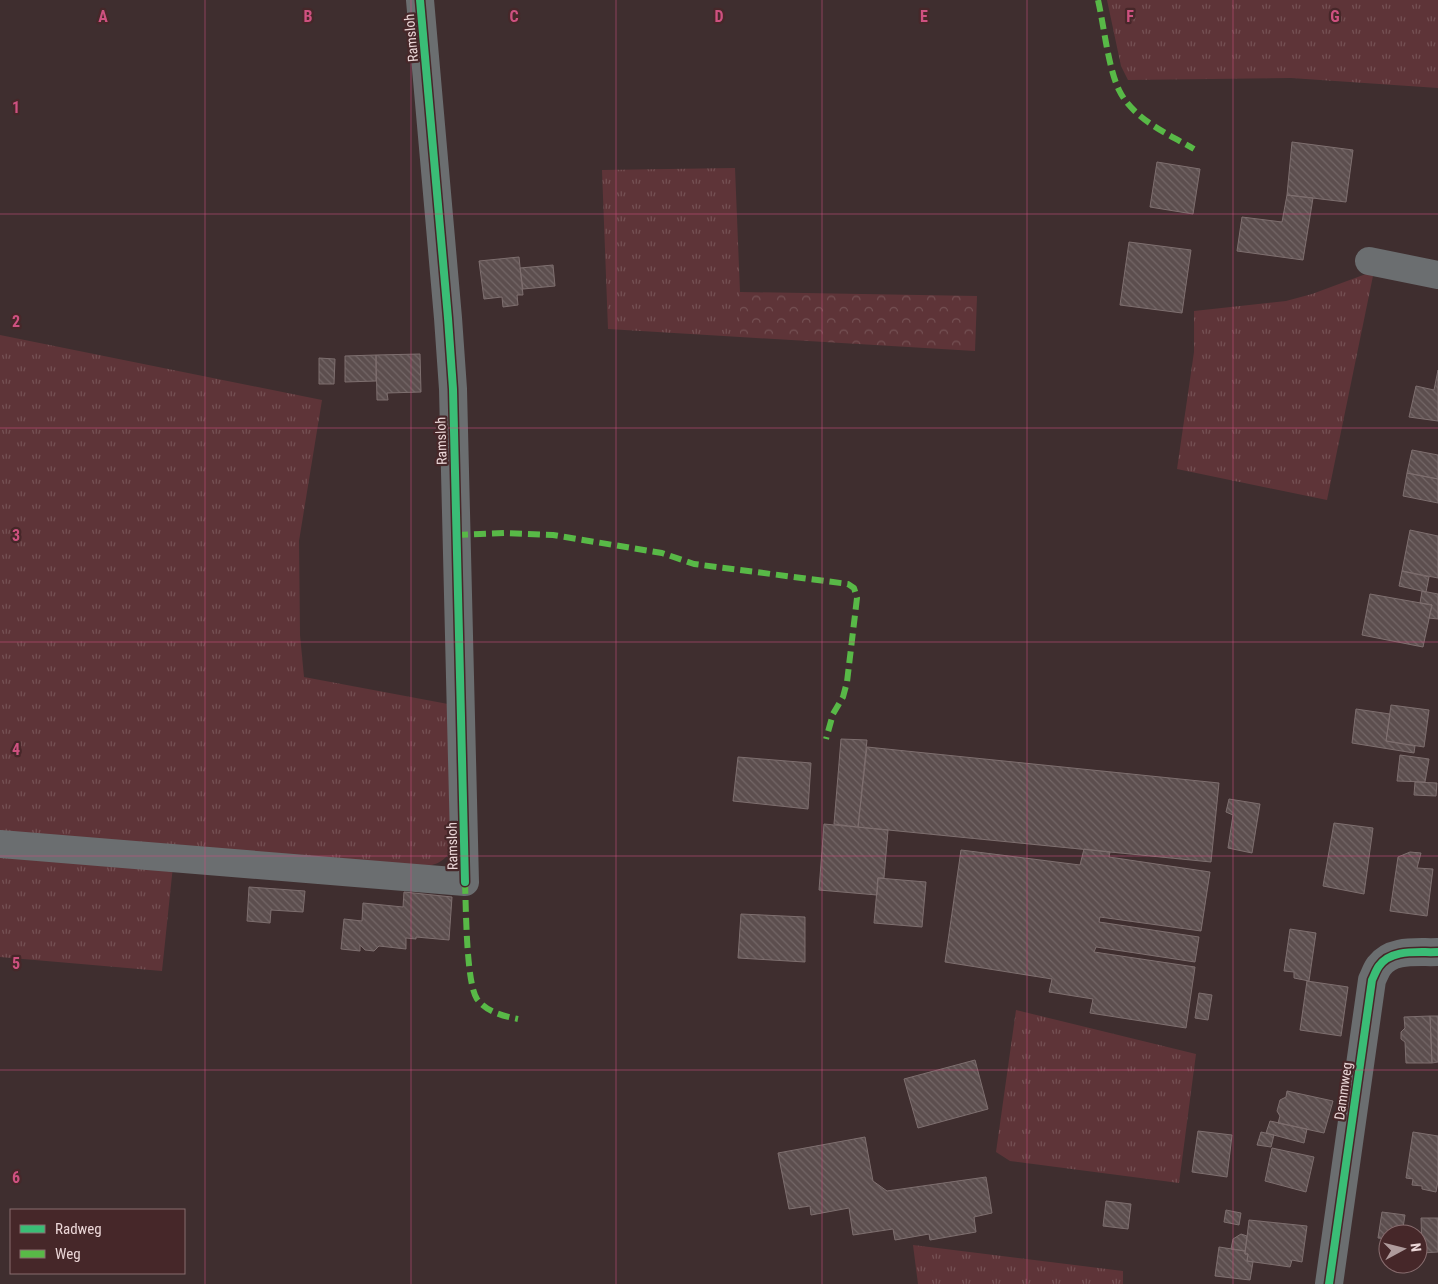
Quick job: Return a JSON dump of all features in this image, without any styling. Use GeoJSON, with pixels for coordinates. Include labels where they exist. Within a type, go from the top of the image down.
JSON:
{"type":"FeatureCollection","features":[{"type":"Feature","properties":{"kind":"street","name":"Ramsloh"},"geometry":{"type":"LineString","coordinates":[[0,844],[465,882],[452,389],[448,318],[420,0]]}},
{"type":"Feature","properties":{"kind":"street"},"geometry":{"type":"LineString","coordinates":[[1369,261],[1438,275]]}},
{"type":"Feature","properties":{"kind":"street","name":"Dammweg"},"geometry":{"type":"LineString","coordinates":[[1329,1284],[1372,980],[1379,966],[1392,955],[1438,952]]}},
{"type":"Feature","properties":{"kind":"green space"},"geometry":{"type":"Polygon","coordinates":[[[1107,0],[1438,0],[1438,88],[1291,78],[1128,80],[1121,66],[1107,0]]]}},
{"type":"Feature","properties":{"kind":"green space"},"geometry":{"type":"Polygon","coordinates":[[[735,168],[740,337],[608,329],[602,170],[735,168]]]}},
{"type":"Feature","properties":{"kind":"green space"},"geometry":{"type":"Polygon","coordinates":[[[1374,271],[1327,500],[1177,469],[1194,352],[1194,311],[1286,301],[1312,294],[1374,271]]]}},
{"type":"Feature","properties":{"kind":"green space"},"geometry":{"type":"Polygon","coordinates":[[[740,292],[977,296],[975,351],[740,337],[740,292]]]}},
{"type":"Feature","properties":{"kind":"green space"},"geometry":{"type":"Polygon","coordinates":[[[0,335],[322,400],[299,541],[300,635],[304,677],[448,704],[453,847],[442,861],[433,865],[415,868],[0,833],[0,335]]]}},
{"type":"Feature","properties":{"kind":"green space"},"geometry":{"type":"Polygon","coordinates":[[[0,852],[173,866],[162,971],[0,957],[0,852]]]}},
{"type":"Feature","properties":{"kind":"green space"},"geometry":{"type":"Polygon","coordinates":[[[1016,1010],[1196,1054],[1179,1183],[1010,1161],[996,1152],[1016,1010]]]}},
{"type":"Feature","properties":{"kind":"green space"},"geometry":{"type":"Polygon","coordinates":[[[913,1245],[1123,1271],[1123,1284],[918,1284],[913,1245]]]}},
{"type":"Feature","properties":{"kind":"building"},"geometry":{"type":"Polygon","coordinates":[[[1292,142],[1353,150],[1346,202],[1287,195],[1292,142]]]}},
{"type":"Feature","properties":{"kind":"building"},"geometry":{"type":"Polygon","coordinates":[[[1157,162],[1200,169],[1193,214],[1150,207],[1157,162]]]}},
{"type":"Feature","properties":{"kind":"building"},"geometry":{"type":"Polygon","coordinates":[[[1287,195],[1313,198],[1303,260],[1237,251],[1242,217],[1282,222],[1287,195]]]}},
{"type":"Feature","properties":{"kind":"building"},"geometry":{"type":"Polygon","coordinates":[[[1129,242],[1191,250],[1182,313],[1120,305],[1129,242]]]}},
{"type":"Feature","properties":{"kind":"building"},"geometry":{"type":"Polygon","coordinates":[[[519,257],[523,295],[517,295],[518,305],[503,307],[502,297],[484,299],[479,261],[519,257]]]}},
{"type":"Feature","properties":{"kind":"building"},"geometry":{"type":"Polygon","coordinates":[[[553,265],[555,286],[523,289],[520,268],[553,265]]]}},
{"type":"Feature","properties":{"kind":"building"},"geometry":{"type":"Polygon","coordinates":[[[420,354],[421,392],[387,393],[388,400],[377,400],[376,355],[420,354]]]}},
{"type":"Feature","properties":{"kind":"building"},"geometry":{"type":"Polygon","coordinates":[[[376,355],[376,381],[345,382],[345,356],[376,355]]]}},
{"type":"Feature","properties":{"kind":"building"},"geometry":{"type":"Polygon","coordinates":[[[319,358],[335,359],[334,384],[319,384],[319,358]]]}},
{"type":"Feature","properties":{"kind":"building"},"geometry":{"type":"Polygon","coordinates":[[[1438,370],[1438,421],[1409,417],[1416,386],[1434,390],[1438,370]]]}},
{"type":"Feature","properties":{"kind":"building"},"geometry":{"type":"Polygon","coordinates":[[[1412,450],[1438,455],[1438,479],[1407,473],[1412,450]]]}},
{"type":"Feature","properties":{"kind":"building"},"geometry":{"type":"Polygon","coordinates":[[[1407,473],[1438,479],[1438,503],[1403,496],[1407,473]]]}},
{"type":"Feature","properties":{"kind":"building"},"geometry":{"type":"Polygon","coordinates":[[[1410,530],[1438,536],[1438,578],[1402,571],[1410,530]]]}},
{"type":"Feature","properties":{"kind":"building"},"geometry":{"type":"Polygon","coordinates":[[[1402,571],[1429,577],[1426,592],[1399,586],[1402,571]]]}},
{"type":"Feature","properties":{"kind":"building"},"geometry":{"type":"Polygon","coordinates":[[[1422,591],[1438,594],[1438,619],[1429,618],[1432,605],[1420,603],[1422,591]]]}},
{"type":"Feature","properties":{"kind":"building"},"geometry":{"type":"Polygon","coordinates":[[[1370,594],[1432,605],[1423,647],[1362,635],[1370,594]]]}},
{"type":"Feature","properties":{"kind":"building"},"geometry":{"type":"Polygon","coordinates":[[[1391,705],[1429,710],[1424,747],[1386,741],[1391,705]]]}},
{"type":"Feature","properties":{"kind":"building"},"geometry":{"type":"Polygon","coordinates":[[[1356,709],[1390,714],[1386,741],[1415,746],[1414,753],[1352,743],[1356,709]]]}},
{"type":"Feature","properties":{"kind":"building"},"geometry":{"type":"Polygon","coordinates":[[[841,739],[867,740],[858,827],[834,824],[841,739]]]}},
{"type":"Feature","properties":{"kind":"building"},"geometry":{"type":"Polygon","coordinates":[[[867,747],[1219,783],[1211,862],[858,827],[867,747]]]}},
{"type":"Feature","properties":{"kind":"building"},"geometry":{"type":"Polygon","coordinates":[[[1400,755],[1429,759],[1425,782],[1397,781],[1400,755]]]}},
{"type":"Feature","properties":{"kind":"building"},"geometry":{"type":"Polygon","coordinates":[[[738,757],[811,763],[808,809],[733,801],[738,757]]]}},
{"type":"Feature","properties":{"kind":"building"},"geometry":{"type":"Polygon","coordinates":[[[1415,782],[1437,783],[1436,796],[1414,795],[1415,782]]]}},
{"type":"Feature","properties":{"kind":"building"},"geometry":{"type":"Polygon","coordinates":[[[1229,799],[1260,804],[1252,853],[1228,848],[1233,815],[1226,812],[1229,799]]]}},
{"type":"Feature","properties":{"kind":"building"},"geometry":{"type":"Polygon","coordinates":[[[1334,823],[1373,828],[1364,894],[1323,886],[1334,823]]]}},
{"type":"Feature","properties":{"kind":"building"},"geometry":{"type":"Polygon","coordinates":[[[824,824],[888,830],[884,878],[878,878],[877,895],[819,890],[824,824]]]}},
{"type":"Feature","properties":{"kind":"building"},"geometry":{"type":"Polygon","coordinates":[[[1084,849],[1110,852],[1109,857],[1210,872],[1201,931],[1100,917],[1099,922],[1199,937],[1195,962],[1096,947],[1094,952],[1195,967],[1186,1028],[1090,1013],[1093,999],[1049,992],[1052,979],[945,962],[961,850],[1080,865],[1084,849]]]}},
{"type":"Feature","properties":{"kind":"building"},"geometry":{"type":"Polygon","coordinates":[[[1410,852],[1421,853],[1417,868],[1433,869],[1427,916],[1390,911],[1398,857],[1410,852]]]}},
{"type":"Feature","properties":{"kind":"building"},"geometry":{"type":"Polygon","coordinates":[[[878,878],[926,882],[922,927],[874,923],[878,878]]]}},
{"type":"Feature","properties":{"kind":"building"},"geometry":{"type":"Polygon","coordinates":[[[249,887],[305,891],[303,912],[271,910],[270,923],[247,921],[249,887]]]}},
{"type":"Feature","properties":{"kind":"building"},"geometry":{"type":"Polygon","coordinates":[[[404,892],[452,897],[449,940],[416,937],[416,939],[406,938],[406,949],[379,946],[374,951],[365,950],[360,945],[360,951],[341,949],[344,919],[362,921],[363,903],[403,907],[404,892]]]}},
{"type":"Feature","properties":{"kind":"building"},"geometry":{"type":"Polygon","coordinates":[[[741,914],[805,917],[805,962],[738,958],[741,914]]]}},
{"type":"Feature","properties":{"kind":"building"},"geometry":{"type":"Polygon","coordinates":[[[1290,929],[1316,933],[1309,981],[1294,978],[1294,972],[1284,971],[1290,929]]]}},
{"type":"Feature","properties":{"kind":"building"},"geometry":{"type":"Polygon","coordinates":[[[1307,981],[1348,987],[1341,1036],[1300,1030],[1307,981]]]}},
{"type":"Feature","properties":{"kind":"building"},"geometry":{"type":"Polygon","coordinates":[[[1199,993],[1212,995],[1208,1020],[1195,1018],[1199,993]]]}},
{"type":"Feature","properties":{"kind":"building"},"geometry":{"type":"Polygon","coordinates":[[[1430,1016],[1432,1063],[1406,1063],[1405,1042],[1401,1039],[1401,1032],[1405,1028],[1404,1017],[1430,1016]]]}},
{"type":"Feature","properties":{"kind":"building"},"geometry":{"type":"Polygon","coordinates":[[[1430,1016],[1438,1016],[1438,1062],[1432,1063],[1430,1016]]]}},
{"type":"Feature","properties":{"kind":"building"},"geometry":{"type":"Polygon","coordinates":[[[975,1060],[988,1109],[918,1128],[904,1079],[975,1060]]]}},
{"type":"Feature","properties":{"kind":"building"},"geometry":{"type":"Polygon","coordinates":[[[1287,1091],[1333,1101],[1324,1133],[1278,1123],[1280,1116],[1277,1111],[1280,1100],[1286,1097],[1287,1091]]]}},
{"type":"Feature","properties":{"kind":"building"},"geometry":{"type":"Polygon","coordinates":[[[1270,1121],[1307,1129],[1304,1143],[1266,1133],[1270,1121]]]}},
{"type":"Feature","properties":{"kind":"building"},"geometry":{"type":"Polygon","coordinates":[[[1198,1131],[1232,1135],[1227,1177],[1192,1172],[1198,1131]]]}},
{"type":"Feature","properties":{"kind":"building"},"geometry":{"type":"Polygon","coordinates":[[[1261,1132],[1274,1135],[1271,1147],[1257,1145],[1261,1132]]]}},
{"type":"Feature","properties":{"kind":"building"},"geometry":{"type":"Polygon","coordinates":[[[1413,1132],[1438,1136],[1438,1181],[1436,1192],[1422,1189],[1422,1186],[1412,1185],[1413,1179],[1406,1178],[1413,1132]]]}},
{"type":"Feature","properties":{"kind":"building"},"geometry":{"type":"Polygon","coordinates":[[[865,1137],[873,1181],[887,1191],[986,1177],[992,1213],[974,1217],[976,1232],[930,1240],[929,1234],[895,1240],[893,1229],[853,1235],[849,1208],[811,1215],[810,1206],[789,1209],[778,1153],[865,1137]]]}},
{"type":"Feature","properties":{"kind":"building"},"geometry":{"type":"Polygon","coordinates":[[[1272,1148],[1314,1157],[1306,1192],[1265,1181],[1272,1148]]]}},
{"type":"Feature","properties":{"kind":"building"},"geometry":{"type":"Polygon","coordinates":[[[1106,1201],[1131,1204],[1128,1229],[1103,1226],[1106,1201]]]}},
{"type":"Feature","properties":{"kind":"building"},"geometry":{"type":"Polygon","coordinates":[[[1226,1210],[1241,1213],[1239,1225],[1224,1222],[1226,1210]]]}},
{"type":"Feature","properties":{"kind":"building"},"geometry":{"type":"Polygon","coordinates":[[[1382,1212],[1405,1215],[1404,1224],[1380,1224],[1382,1212]]]}},
{"type":"Feature","properties":{"kind":"building"},"geometry":{"type":"Polygon","coordinates":[[[1421,1218],[1438,1218],[1438,1252],[1428,1253],[1428,1224],[1421,1224],[1421,1218]]]}},
{"type":"Feature","properties":{"kind":"building"},"geometry":{"type":"Polygon","coordinates":[[[1249,1220],[1307,1226],[1302,1262],[1292,1260],[1290,1267],[1247,1261],[1248,1254],[1245,1254],[1249,1220]]]}},
{"type":"Feature","properties":{"kind":"building"},"geometry":{"type":"Polygon","coordinates":[[[1241,1234],[1247,1236],[1245,1251],[1231,1249],[1233,1239],[1241,1234]]]}},
{"type":"Feature","properties":{"kind":"building"},"geometry":{"type":"Polygon","coordinates":[[[1219,1247],[1245,1251],[1245,1254],[1248,1254],[1247,1261],[1253,1262],[1250,1280],[1215,1276],[1219,1247]]]}},
{"type":"Feature","properties":{"kind":"marked path"},"geometry":{"type":"LineString","coordinates":[[1098,0],[1112,70],[1115,81],[1125,100],[1152,125],[1194,149]]}},
{"type":"Feature","properties":{"kind":"marked path"},"geometry":{"type":"LineString","coordinates":[[456,535],[507,533],[553,535],[662,553],[694,564],[848,584],[854,588],[857,598],[847,682],[843,697],[833,714],[826,739]]}},
{"type":"Feature","properties":{"kind":"marked path"},"geometry":{"type":"LineString","coordinates":[[465,882],[467,943],[473,990],[477,999],[490,1010],[518,1019]]}},
{"type":"Feature","properties":{"kind":"cycle path"},"geometry":{"type":"LineString","coordinates":[[420,0],[453,389],[465,882]]}},
{"type":"Feature","properties":{"kind":"cycle path"},"geometry":{"type":"LineString","coordinates":[[1329,1284],[1372,980],[1379,966],[1391,956],[1406,953],[1438,952]]}}]}
